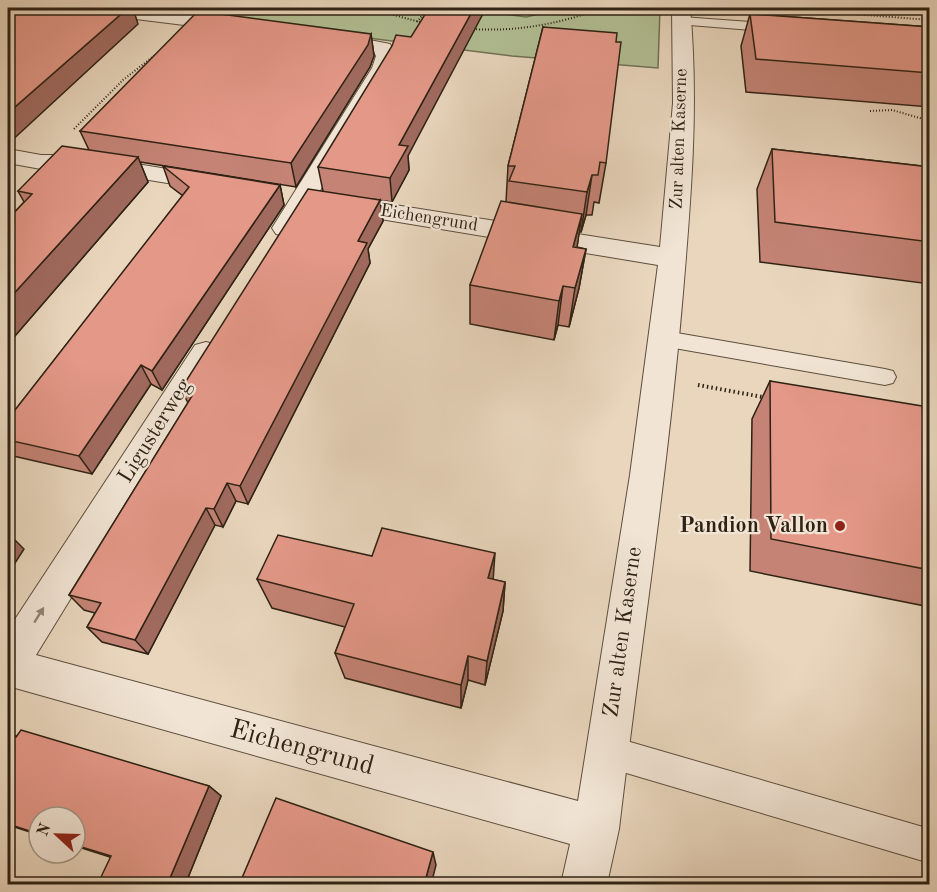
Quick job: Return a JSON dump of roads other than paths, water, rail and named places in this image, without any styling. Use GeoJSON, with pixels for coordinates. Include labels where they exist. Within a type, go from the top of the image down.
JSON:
{"type":"FeatureCollection","features":[{"type":"Feature","properties":{"kind":"street"},"geometry":{"type":"LineString","coordinates":[[95,8],[249,27]]}},
{"type":"Feature","properties":{"kind":"street","name":"Zur alten Kaserne"},"geometry":{"type":"LineString","coordinates":[[584,885],[596,829],[665,339],[681,162],[681,13]]}},
{"type":"Feature","properties":{"kind":"street"},"geometry":{"type":"LineString","coordinates":[[271,249],[292,197],[382,68],[386,56],[382,48],[369,44],[307,35]]}},
{"type":"Feature","properties":{"kind":"street"},"geometry":{"type":"LineString","coordinates":[[8,156],[41,162],[82,162],[234,187]]}},
{"type":"Feature","properties":{"kind":"street","name":"Eichengrund"},"geometry":{"type":"LineString","coordinates":[[292,197],[672,258]]}},
{"type":"Feature","properties":{"kind":"street","name":"Ligusterweg"},"geometry":{"type":"LineString","coordinates":[[8,666],[220,330]]}},
{"type":"Feature","properties":{"kind":"street","name":"Eichengrund"},"geometry":{"type":"LineString","coordinates":[[8,666],[596,829]]}},
{"type":"Feature","properties":{"kind":"lane"},"geometry":{"type":"LineString","coordinates":[[681,13],[797,20]]}},
{"type":"Feature","properties":{"kind":"lane"},"geometry":{"type":"LineString","coordinates":[[665,339],[885,377]]}},
{"type":"Feature","properties":{"kind":"lane"},"geometry":{"type":"LineString","coordinates":[[606,751],[930,846]]}},
{"type":"Feature","properties":{"kind":"place","name":"Pandion Vallon"},"geometry":{"type":"Point","coordinates":[840,526]}}]}
